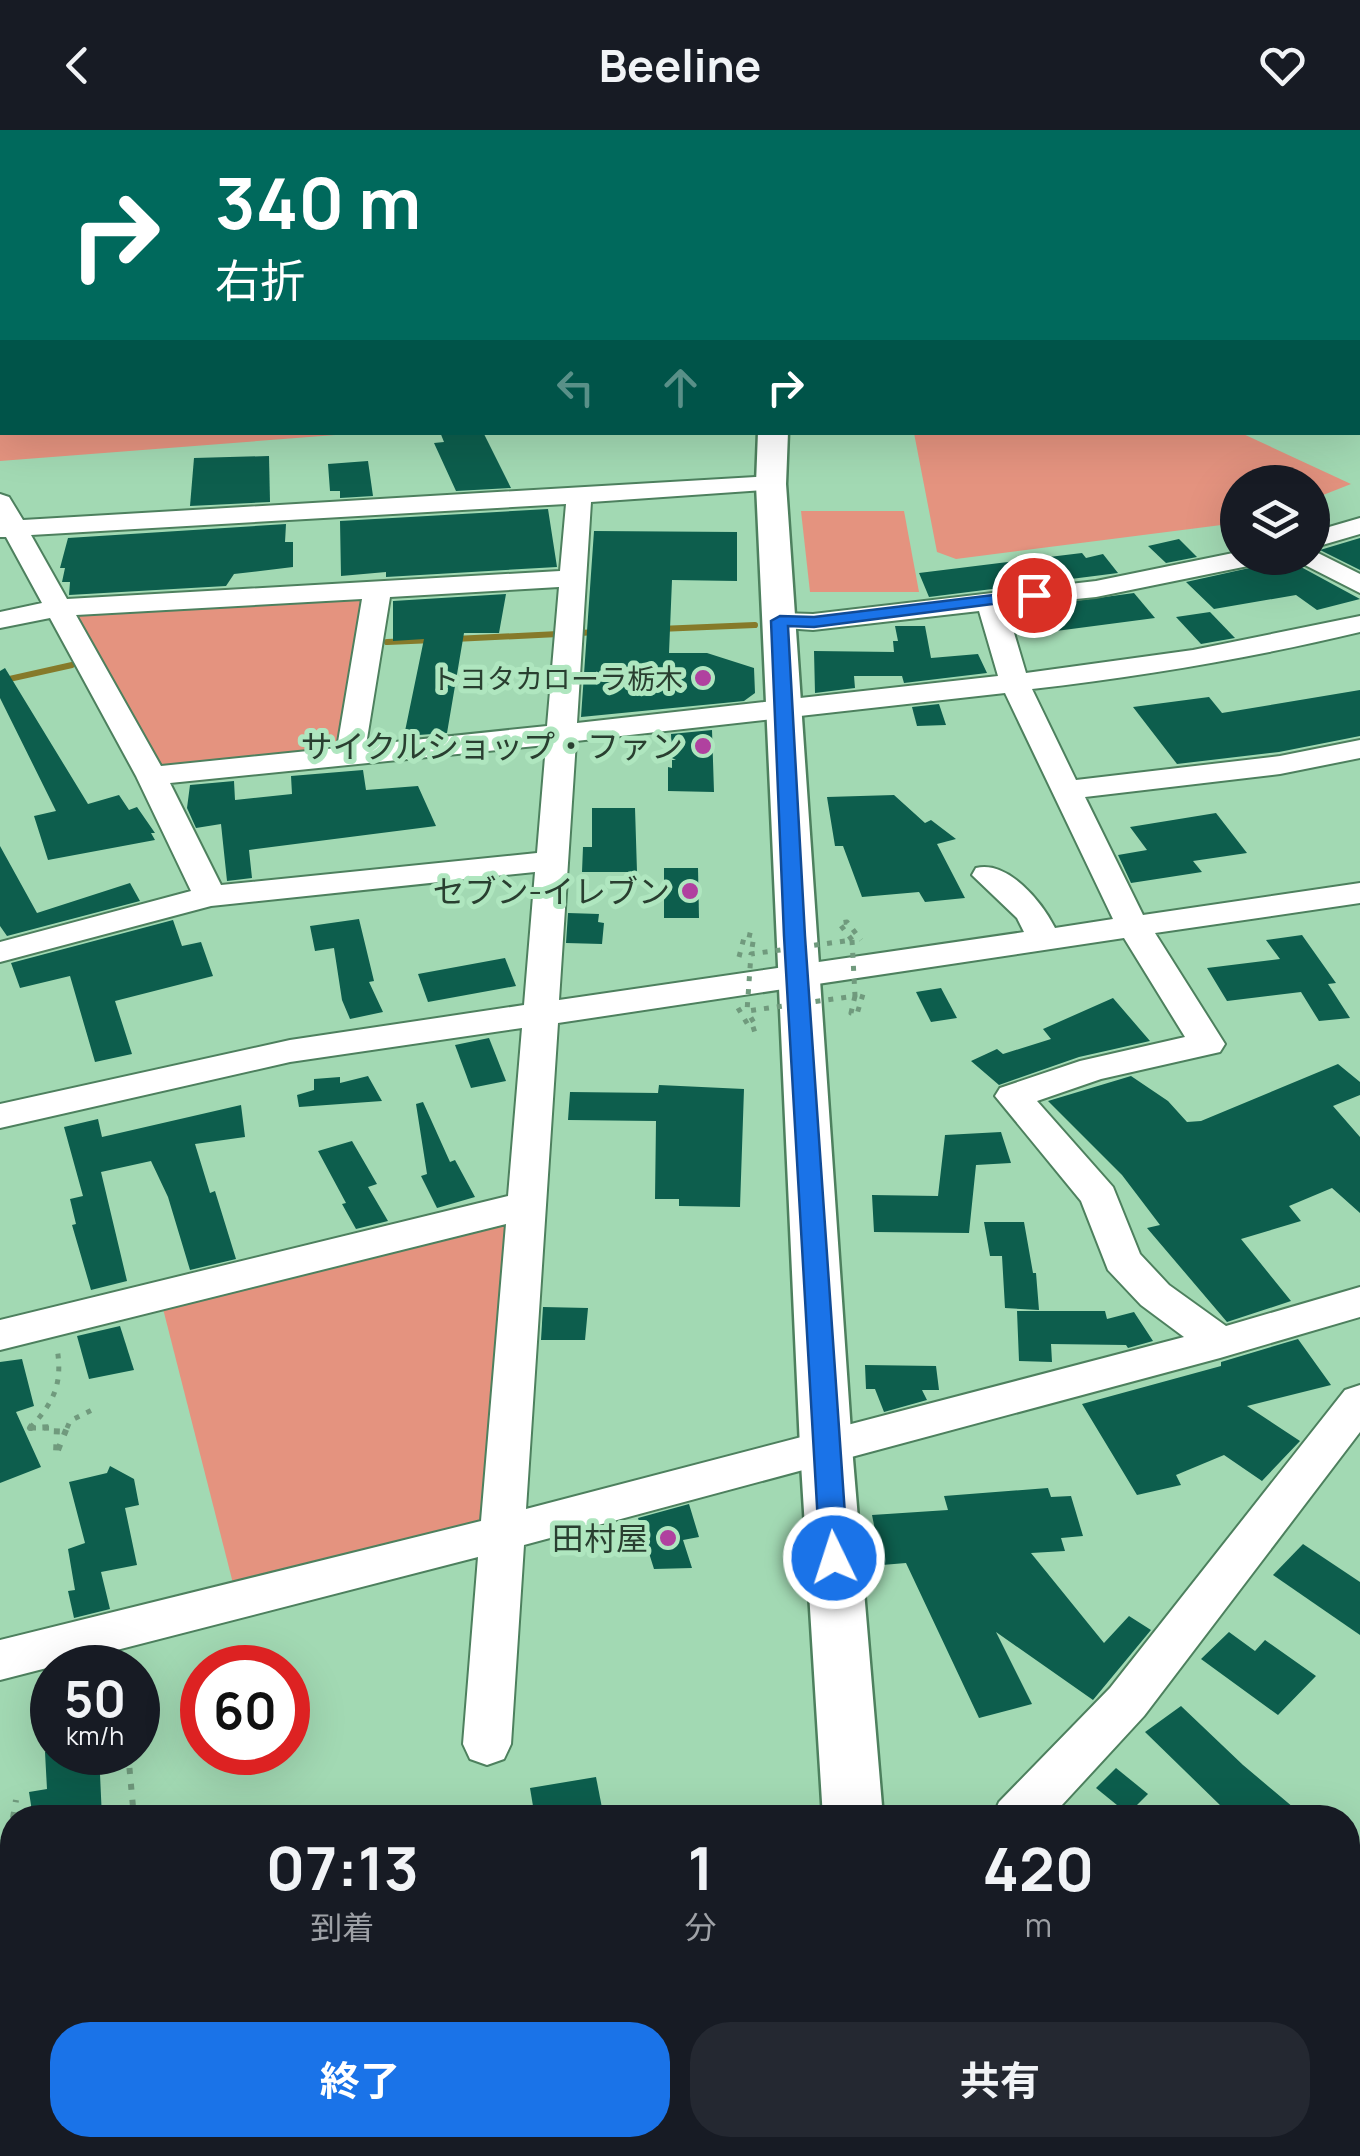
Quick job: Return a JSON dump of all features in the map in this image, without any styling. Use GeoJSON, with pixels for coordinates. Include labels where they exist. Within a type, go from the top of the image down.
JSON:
{"type":"FeatureCollection","features":[{"type":"Feature","properties":{"kind":"main road"},"geometry":{"type":"LineString","coordinates":[[773,435],[771,484],[797,976],[852,1805]]}},
{"type":"Feature","properties":{"kind":"street"},"geometry":{"type":"LineString","coordinates":[[210,896],[151,776],[59,608],[5,520],[771,484]]}},
{"type":"Feature","properties":{"kind":"street"},"geometry":{"type":"LineString","coordinates":[[487,1744],[578,495]]}},
{"type":"Feature","properties":{"kind":"street"},"geometry":{"type":"LineString","coordinates":[[1330,535],[1360,526]]}},
{"type":"Feature","properties":{"kind":"street"},"geometry":{"type":"LineString","coordinates":[[780,621],[814,622],[992,601],[1166,577],[1220,564]]}},
{"type":"Feature","properties":{"kind":"street"},"geometry":{"type":"LineString","coordinates":[[1330,568],[1360,585]]}},
{"type":"Feature","properties":{"kind":"street"},"geometry":{"type":"LineString","coordinates":[[0,620],[59,608],[574,578]]}},
{"type":"Feature","properties":{"kind":"street"},"geometry":{"type":"LineString","coordinates":[[354,755],[351,745],[378,587]]}},
{"type":"Feature","properties":{"kind":"street"},"geometry":{"type":"LineString","coordinates":[[992,601],[1014,682],[1133,926],[1207,1044],[1094,1069],[1013,1096],[1099,1196],[1122,1260],[1155,1295],[1220,1342]]}},
{"type":"Feature","properties":{"kind":"street"},"geometry":{"type":"LineString","coordinates":[[151,776],[785,710],[1014,682],[1253,648],[1360,624]]}},
{"type":"Feature","properties":{"kind":"street"},"geometry":{"type":"LineString","coordinates":[[1069,790],[1280,765],[1360,749]]}},
{"type":"Feature","properties":{"kind":"street"},"geometry":{"type":"LineString","coordinates":[[0,952],[210,896],[549,860]]}},
{"type":"Feature","properties":{"kind":"street"},"geometry":{"type":"LineString","coordinates":[[988,875],[1031,913],[1044,939]]}},
{"type":"Feature","properties":{"kind":"street"},"geometry":{"type":"LineString","coordinates":[[0,1116],[290,1051],[1360,893]]}},
{"type":"Feature","properties":{"kind":"street"},"geometry":{"type":"LineString","coordinates":[[0,1334],[527,1205]]}},
{"type":"Feature","properties":{"kind":"street"},"geometry":{"type":"LineString","coordinates":[[0,1660],[238,1603],[1360,1302]]}},
{"type":"Feature","properties":{"kind":"street"},"geometry":{"type":"LineString","coordinates":[[1029,1805],[1126,1702],[1354,1423]]}},
{"type":"Feature","properties":{"kind":"path"},"geometry":{"type":"LineString","coordinates":[[738,962],[745,934],[754,936],[747,1011],[758,1028],[751,1030],[739,1014]]}},
{"type":"Feature","properties":{"kind":"path"},"geometry":{"type":"LineString","coordinates":[[750,954],[854,937],[861,1002],[857,1014],[851,1013],[859,995]]}},
{"type":"Feature","properties":{"kind":"path"},"geometry":{"type":"LineString","coordinates":[[747,1011],[859,995]]}},
{"type":"Feature","properties":{"kind":"path"},"geometry":{"type":"LineString","coordinates":[[52,1321],[62,1371],[58,1397],[30,1428],[57,1428],[56,1454],[70,1421],[96,1408]]}},
{"type":"Feature","properties":{"kind":"path"},"geometry":{"type":"LineString","coordinates":[[130,1775],[133,1805]]}},
{"type":"Feature","properties":{"kind":"path"},"geometry":{"type":"LineString","coordinates":[[15,1805],[16,1800]]}},
{"type":"Feature","properties":{"kind":"shaded area"},"geometry":{"type":"Polygon","coordinates":[[[0,435],[335,435],[0,461],[0,435]]]}},
{"type":"Feature","properties":{"kind":"shaded area"},"geometry":{"type":"Polygon","coordinates":[[[914,435],[1245,435],[1310,465],[1220,465],[1220,525],[956,559],[937,552],[914,435]]]}},
{"type":"Feature","properties":{"kind":"shaded area"},"geometry":{"type":"Polygon","coordinates":[[[1330,474],[1351,484],[1330,492],[1330,474]]]}},
{"type":"Feature","properties":{"kind":"shaded area"},"geometry":{"type":"Polygon","coordinates":[[[801,511],[904,511],[919,592],[810,592],[801,511]]]}},
{"type":"Feature","properties":{"kind":"shaded area"},"geometry":{"type":"Polygon","coordinates":[[[358,593],[370,599],[341,744],[323,753],[172,770],[151,765],[73,619],[90,610],[358,593]]]}},
{"type":"Feature","properties":{"kind":"shaded area"},"geometry":{"type":"Polygon","coordinates":[[[527,1205],[501,1530],[238,1603],[159,1293],[527,1205]]]}},
{"type":"Feature","properties":{"kind":"building"},"geometry":{"type":"Polygon","coordinates":[[[441,435],[484,435],[511,488],[456,491],[434,443],[444,442],[441,435]]]}},
{"type":"Feature","properties":{"kind":"building"},"geometry":{"type":"Polygon","coordinates":[[[269,456],[270,502],[190,506],[194,458],[269,456]]]}},
{"type":"Feature","properties":{"kind":"building"},"geometry":{"type":"Polygon","coordinates":[[[368,461],[373,496],[340,498],[340,491],[330,491],[328,464],[368,461]]]}},
{"type":"Feature","properties":{"kind":"building"},"geometry":{"type":"Polygon","coordinates":[[[548,509],[557,567],[341,576],[340,521],[548,509]]]}},
{"type":"Feature","properties":{"kind":"building"},"geometry":{"type":"Polygon","coordinates":[[[286,524],[285,542],[293,542],[293,567],[234,574],[226,586],[69,595],[70,582],[62,582],[65,568],[60,568],[68,538],[286,524]]]}},
{"type":"Feature","properties":{"kind":"building"},"geometry":{"type":"Polygon","coordinates":[[[594,531],[737,532],[737,581],[672,580],[669,653],[707,653],[754,668],[755,693],[744,701],[581,717],[594,531]]]}},
{"type":"Feature","properties":{"kind":"building"},"geometry":{"type":"Polygon","coordinates":[[[1360,538],[1360,570],[1330,555],[1330,547],[1360,538]]]}},
{"type":"Feature","properties":{"kind":"building"},"geometry":{"type":"Polygon","coordinates":[[[1179,539],[1197,557],[1166,563],[1148,546],[1179,539]]]}},
{"type":"Feature","properties":{"kind":"building"},"geometry":{"type":"Polygon","coordinates":[[[1082,553],[1086,558],[1103,554],[1118,573],[929,597],[919,573],[1082,553]]]}},
{"type":"Feature","properties":{"kind":"building"},"geometry":{"type":"Polygon","coordinates":[[[1220,575],[1316,575],[1360,599],[1317,610],[1296,595],[1214,609],[1186,582],[1220,575]]]}},
{"type":"Feature","properties":{"kind":"building"},"geometry":{"type":"Polygon","coordinates":[[[1134,593],[1155,618],[1056,631],[1039,606],[1134,593]]]}},
{"type":"Feature","properties":{"kind":"building"},"geometry":{"type":"Polygon","coordinates":[[[506,594],[499,633],[464,633],[447,733],[404,736],[424,639],[393,641],[393,601],[506,594]]]}},
{"type":"Feature","properties":{"kind":"building"},"geometry":{"type":"Polygon","coordinates":[[[1210,612],[1235,638],[1201,644],[1176,617],[1210,612]]]}},
{"type":"Feature","properties":{"kind":"building"},"geometry":{"type":"Polygon","coordinates":[[[895,626],[925,626],[931,658],[978,654],[987,673],[904,683],[902,676],[854,676],[855,688],[815,693],[814,651],[894,652],[893,641],[898,641],[895,626]]]}},
{"type":"Feature","properties":{"kind":"building"},"geometry":{"type":"Polygon","coordinates":[[[5,668],[88,804],[119,795],[129,810],[137,807],[155,833],[151,833],[155,840],[48,860],[34,816],[56,811],[0,698],[0,671],[5,668]]]}},
{"type":"Feature","properties":{"kind":"building"},"geometry":{"type":"Polygon","coordinates":[[[1360,690],[1360,736],[1279,752],[1177,764],[1133,707],[1209,697],[1222,713],[1360,690]]]}},
{"type":"Feature","properties":{"kind":"building"},"geometry":{"type":"Polygon","coordinates":[[[939,704],[946,725],[917,726],[912,707],[939,704]]]}},
{"type":"Feature","properties":{"kind":"building"},"geometry":{"type":"Polygon","coordinates":[[[712,730],[714,792],[668,791],[668,767],[672,768],[672,760],[676,760],[672,758],[671,734],[712,730]]]}},
{"type":"Feature","properties":{"kind":"building"},"geometry":{"type":"Polygon","coordinates":[[[363,770],[366,790],[418,786],[436,826],[249,850],[252,878],[227,881],[221,824],[196,828],[187,808],[190,785],[234,781],[235,800],[292,794],[291,776],[363,770]]]}},
{"type":"Feature","properties":{"kind":"building"},"geometry":{"type":"Polygon","coordinates":[[[894,795],[925,823],[931,820],[956,839],[937,844],[965,898],[925,902],[919,892],[862,897],[843,846],[835,846],[827,797],[894,795]]]}},
{"type":"Feature","properties":{"kind":"building"},"geometry":{"type":"Polygon","coordinates":[[[592,808],[635,808],[637,872],[582,872],[583,847],[592,847],[592,808]]]}},
{"type":"Feature","properties":{"kind":"building"},"geometry":{"type":"Polygon","coordinates":[[[1216,813],[1247,853],[1193,861],[1202,872],[1131,883],[1118,855],[1147,850],[1130,827],[1216,813]]]}},
{"type":"Feature","properties":{"kind":"building"},"geometry":{"type":"Polygon","coordinates":[[[0,846],[37,913],[130,883],[140,901],[7,936],[0,926],[0,846]]]}},
{"type":"Feature","properties":{"kind":"building"},"geometry":{"type":"Polygon","coordinates":[[[664,868],[698,868],[699,918],[664,918],[664,868]]]}},
{"type":"Feature","properties":{"kind":"building"},"geometry":{"type":"Polygon","coordinates":[[[568,913],[599,914],[598,922],[604,923],[602,944],[566,943],[568,913]]]}},
{"type":"Feature","properties":{"kind":"building"},"geometry":{"type":"Polygon","coordinates":[[[359,919],[374,981],[369,982],[383,1012],[350,1019],[342,1000],[334,948],[315,951],[310,926],[359,919]]]}},
{"type":"Feature","properties":{"kind":"building"},"geometry":{"type":"Polygon","coordinates":[[[173,920],[182,946],[201,942],[213,976],[115,1001],[132,1054],[95,1062],[70,976],[20,988],[11,963],[173,920]]]}},
{"type":"Feature","properties":{"kind":"building"},"geometry":{"type":"Polygon","coordinates":[[[1302,935],[1336,983],[1328,984],[1350,1018],[1319,1021],[1301,992],[1227,1001],[1207,968],[1280,959],[1266,940],[1302,935]]]}},
{"type":"Feature","properties":{"kind":"building"},"geometry":{"type":"Polygon","coordinates":[[[505,958],[516,986],[428,1002],[418,974],[505,958]]]}},
{"type":"Feature","properties":{"kind":"building"},"geometry":{"type":"Polygon","coordinates":[[[941,988],[957,1018],[931,1022],[916,992],[941,988]]]}},
{"type":"Feature","properties":{"kind":"building"},"geometry":{"type":"Polygon","coordinates":[[[1113,998],[1150,1041],[1079,1057],[999,1085],[971,1061],[997,1049],[1003,1054],[1051,1039],[1043,1029],[1113,998]]]}},
{"type":"Feature","properties":{"kind":"building"},"geometry":{"type":"Polygon","coordinates":[[[489,1038],[506,1081],[471,1088],[455,1045],[489,1038]]]}},
{"type":"Feature","properties":{"kind":"building"},"geometry":{"type":"Polygon","coordinates":[[[1338,1064],[1360,1082],[1360,1095],[1333,1106],[1360,1137],[1360,1213],[1332,1188],[1289,1206],[1301,1221],[1241,1239],[1291,1301],[1227,1322],[1147,1228],[1160,1225],[1122,1175],[1048,1101],[1131,1076],[1168,1101],[1187,1122],[1201,1121],[1338,1064]]]}},
{"type":"Feature","properties":{"kind":"building"},"geometry":{"type":"Polygon","coordinates":[[[368,1076],[382,1101],[299,1107],[297,1095],[314,1090],[314,1079],[340,1077],[340,1083],[368,1076]]]}},
{"type":"Feature","properties":{"kind":"building"},"geometry":{"type":"Polygon","coordinates":[[[659,1085],[744,1089],[740,1207],[679,1206],[679,1199],[655,1199],[656,1121],[568,1120],[570,1092],[658,1093],[659,1085]]]}},
{"type":"Feature","properties":{"kind":"building"},"geometry":{"type":"Polygon","coordinates":[[[423,1102],[450,1162],[455,1160],[475,1197],[437,1208],[421,1176],[427,1174],[416,1104],[423,1102]]]}},
{"type":"Feature","properties":{"kind":"building"},"geometry":{"type":"Polygon","coordinates":[[[241,1105],[245,1137],[195,1144],[210,1193],[215,1191],[236,1259],[190,1270],[168,1197],[151,1161],[101,1172],[127,1281],[91,1290],[72,1225],[76,1224],[70,1199],[83,1196],[64,1127],[98,1119],[102,1137],[241,1105]]]}},
{"type":"Feature","properties":{"kind":"building"},"geometry":{"type":"Polygon","coordinates":[[[1001,1132],[1011,1163],[976,1165],[969,1233],[874,1232],[872,1195],[938,1196],[945,1135],[1001,1132]]]}},
{"type":"Feature","properties":{"kind":"building"},"geometry":{"type":"Polygon","coordinates":[[[352,1141],[377,1184],[368,1187],[388,1221],[356,1229],[318,1151],[352,1141]]]}},
{"type":"Feature","properties":{"kind":"building"},"geometry":{"type":"Polygon","coordinates":[[[984,1222],[1024,1222],[1036,1273],[1039,1310],[1005,1308],[1002,1256],[990,1256],[984,1222]]]}},
{"type":"Feature","properties":{"kind":"building"},"geometry":{"type":"Polygon","coordinates":[[[543,1307],[588,1308],[585,1340],[541,1340],[543,1307]]]}},
{"type":"Feature","properties":{"kind":"building"},"geometry":{"type":"Polygon","coordinates":[[[1017,1311],[1105,1311],[1107,1319],[1134,1312],[1153,1341],[1128,1348],[1051,1344],[1052,1362],[1019,1361],[1017,1311]]]}},
{"type":"Feature","properties":{"kind":"building"},"geometry":{"type":"Polygon","coordinates":[[[120,1326],[134,1370],[89,1379],[77,1336],[120,1326]]]}},
{"type":"Feature","properties":{"kind":"building"},"geometry":{"type":"Polygon","coordinates":[[[1298,1339],[1331,1385],[1247,1406],[1300,1441],[1262,1481],[1224,1455],[1176,1475],[1181,1485],[1137,1495],[1082,1404],[1221,1366],[1221,1362],[1298,1339]]]}},
{"type":"Feature","properties":{"kind":"building"},"geometry":{"type":"Polygon","coordinates":[[[22,1359],[34,1406],[16,1412],[41,1467],[0,1483],[0,1362],[22,1359]]]}},
{"type":"Feature","properties":{"kind":"building"},"geometry":{"type":"Polygon","coordinates":[[[865,1365],[936,1366],[939,1390],[922,1390],[927,1400],[884,1412],[875,1389],[866,1389],[865,1365]]]}},
{"type":"Feature","properties":{"kind":"building"},"geometry":{"type":"Polygon","coordinates":[[[110,1466],[134,1479],[139,1505],[125,1508],[137,1565],[101,1572],[110,1609],[74,1618],[68,1591],[75,1590],[68,1549],[85,1543],[69,1482],[107,1473],[110,1466]]]}},
{"type":"Feature","properties":{"kind":"building"},"geometry":{"type":"Polygon","coordinates":[[[1048,1488],[1051,1497],[1071,1496],[1083,1536],[1061,1538],[1065,1551],[1031,1553],[1104,1643],[1129,1616],[1151,1630],[1093,1700],[996,1632],[1032,1704],[979,1718],[906,1563],[882,1565],[872,1515],[948,1510],[944,1496],[1048,1488]]]}},
{"type":"Feature","properties":{"kind":"building"},"geometry":{"type":"Polygon","coordinates":[[[689,1504],[699,1537],[683,1540],[692,1568],[654,1569],[638,1518],[689,1504]]]}},
{"type":"Feature","properties":{"kind":"building"},"geometry":{"type":"Polygon","coordinates":[[[1303,1544],[1360,1582],[1360,1635],[1273,1575],[1303,1544]]]}},
{"type":"Feature","properties":{"kind":"building"},"geometry":{"type":"Polygon","coordinates":[[[1229,1632],[1255,1651],[1265,1640],[1316,1676],[1278,1715],[1201,1659],[1229,1632]]]}},
{"type":"Feature","properties":{"kind":"building"},"geometry":{"type":"Polygon","coordinates":[[[1181,1706],[1291,1805],[1220,1805],[1145,1732],[1181,1706]]]}},
{"type":"Feature","properties":{"kind":"building"},"geometry":{"type":"Polygon","coordinates":[[[1116,1768],[1148,1794],[1137,1805],[1117,1805],[1096,1788],[1116,1768]]]}},
{"type":"Feature","properties":{"kind":"building"},"geometry":{"type":"Polygon","coordinates":[[[46,1775],[100,1775],[101,1805],[31,1805],[29,1792],[47,1789],[46,1775]]]}},
{"type":"Feature","properties":{"kind":"building"},"geometry":{"type":"Polygon","coordinates":[[[596,1777],[601,1805],[533,1805],[530,1788],[596,1777]]]}},
{"type":"Feature","properties":{"kind":"waterway"},"geometry":{"type":"LineString","coordinates":[[659,629],[755,625]]}},
{"type":"Feature","properties":{"kind":"waterway"},"geometry":{"type":"LineString","coordinates":[[454,639],[599,632]]}},
{"type":"Feature","properties":{"kind":"waterway"},"geometry":{"type":"LineString","coordinates":[[387,642],[434,640]]}},
{"type":"Feature","properties":{"kind":"waterway"},"geometry":{"type":"LineString","coordinates":[[0,681],[72,665]]}},
{"type":"Feature","properties":{"kind":"place","name":"トヨタカローラ栃木"},"geometry":{"type":"Point","coordinates":[703,678]}},
{"type":"Feature","properties":{"kind":"place","name":"サイクルショップ・ファン"},"geometry":{"type":"Point","coordinates":[703,746]}},
{"type":"Feature","properties":{"kind":"place","name":"セブン-イレブン"},"geometry":{"type":"Point","coordinates":[690,891]}},
{"type":"Feature","properties":{"kind":"place","name":"田村屋"},"geometry":{"type":"Point","coordinates":[668,1538]}},
{"type":"Feature","properties":{"kind":"route"},"geometry":{"type":"LineString","coordinates":[[834,1558],[794,936],[780,621],[814,622],[1034,595]]}}]}
